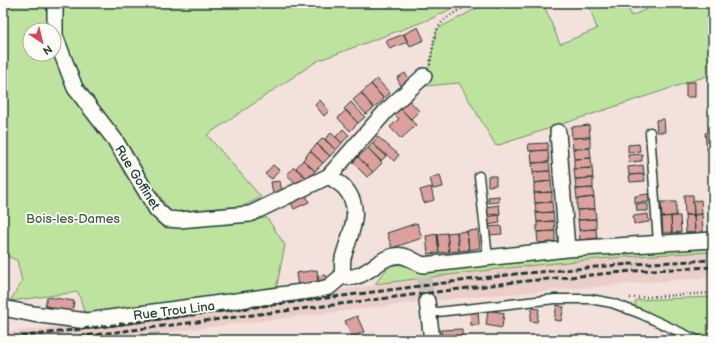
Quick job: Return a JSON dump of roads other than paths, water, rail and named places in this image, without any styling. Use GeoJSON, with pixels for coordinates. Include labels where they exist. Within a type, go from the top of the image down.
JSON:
{"type":"FeatureCollection","features":[{"type":"Feature","properties":{"kind":"street","name":"Rue Goffinet"},"geometry":{"type":"LineString","coordinates":[[54,3],[55,36],[74,88],[115,140],[157,210],[167,219],[179,220],[250,214],[329,176],[386,111],[424,76]]}},
{"type":"Feature","properties":{"kind":"street"},"geometry":{"type":"LineString","coordinates":[[558,132],[567,249]]}},
{"type":"Feature","properties":{"kind":"street"},"geometry":{"type":"LineString","coordinates":[[329,176],[344,187],[353,203],[355,220],[352,236],[343,259],[342,276],[351,279],[362,275],[389,258],[402,256],[423,271],[488,258],[567,249],[658,242],[713,240]]}},
{"type":"Feature","properties":{"kind":"street","name":"Rue Trou Lina"},"geometry":{"type":"LineString","coordinates":[[3,308],[33,314],[87,321],[317,290],[329,286],[342,276]]}},
{"type":"Feature","properties":{"kind":"street"},"geometry":{"type":"LineString","coordinates":[[427,307],[432,340]]}},
{"type":"Feature","properties":{"kind":"lane"},"geometry":{"type":"LineString","coordinates":[[650,132],[658,242]]}},
{"type":"Feature","properties":{"kind":"lane"},"geometry":{"type":"LineString","coordinates":[[479,176],[488,258]]}},
{"type":"Feature","properties":{"kind":"lane"},"geometry":{"type":"LineString","coordinates":[[427,307],[575,298],[612,303],[641,314],[697,340]]}},
{"type":"Feature","properties":{"kind":"tunnel"},"geometry":{"type":"LineString","coordinates":[[424,277],[427,301]]}},
{"type":"Feature","properties":{"kind":"railway"},"geometry":{"type":"LineString","coordinates":[[3,339],[515,274],[632,264],[713,260]]}},
{"type":"Feature","properties":{"kind":"railway"},"geometry":{"type":"LineString","coordinates":[[52,340],[516,282],[633,271],[713,267]]}},
{"type":"Feature","properties":{"kind":"park label","name":"Bois-les-Dames"},"geometry":{"type":"Point","coordinates":[73,218]}}]}
